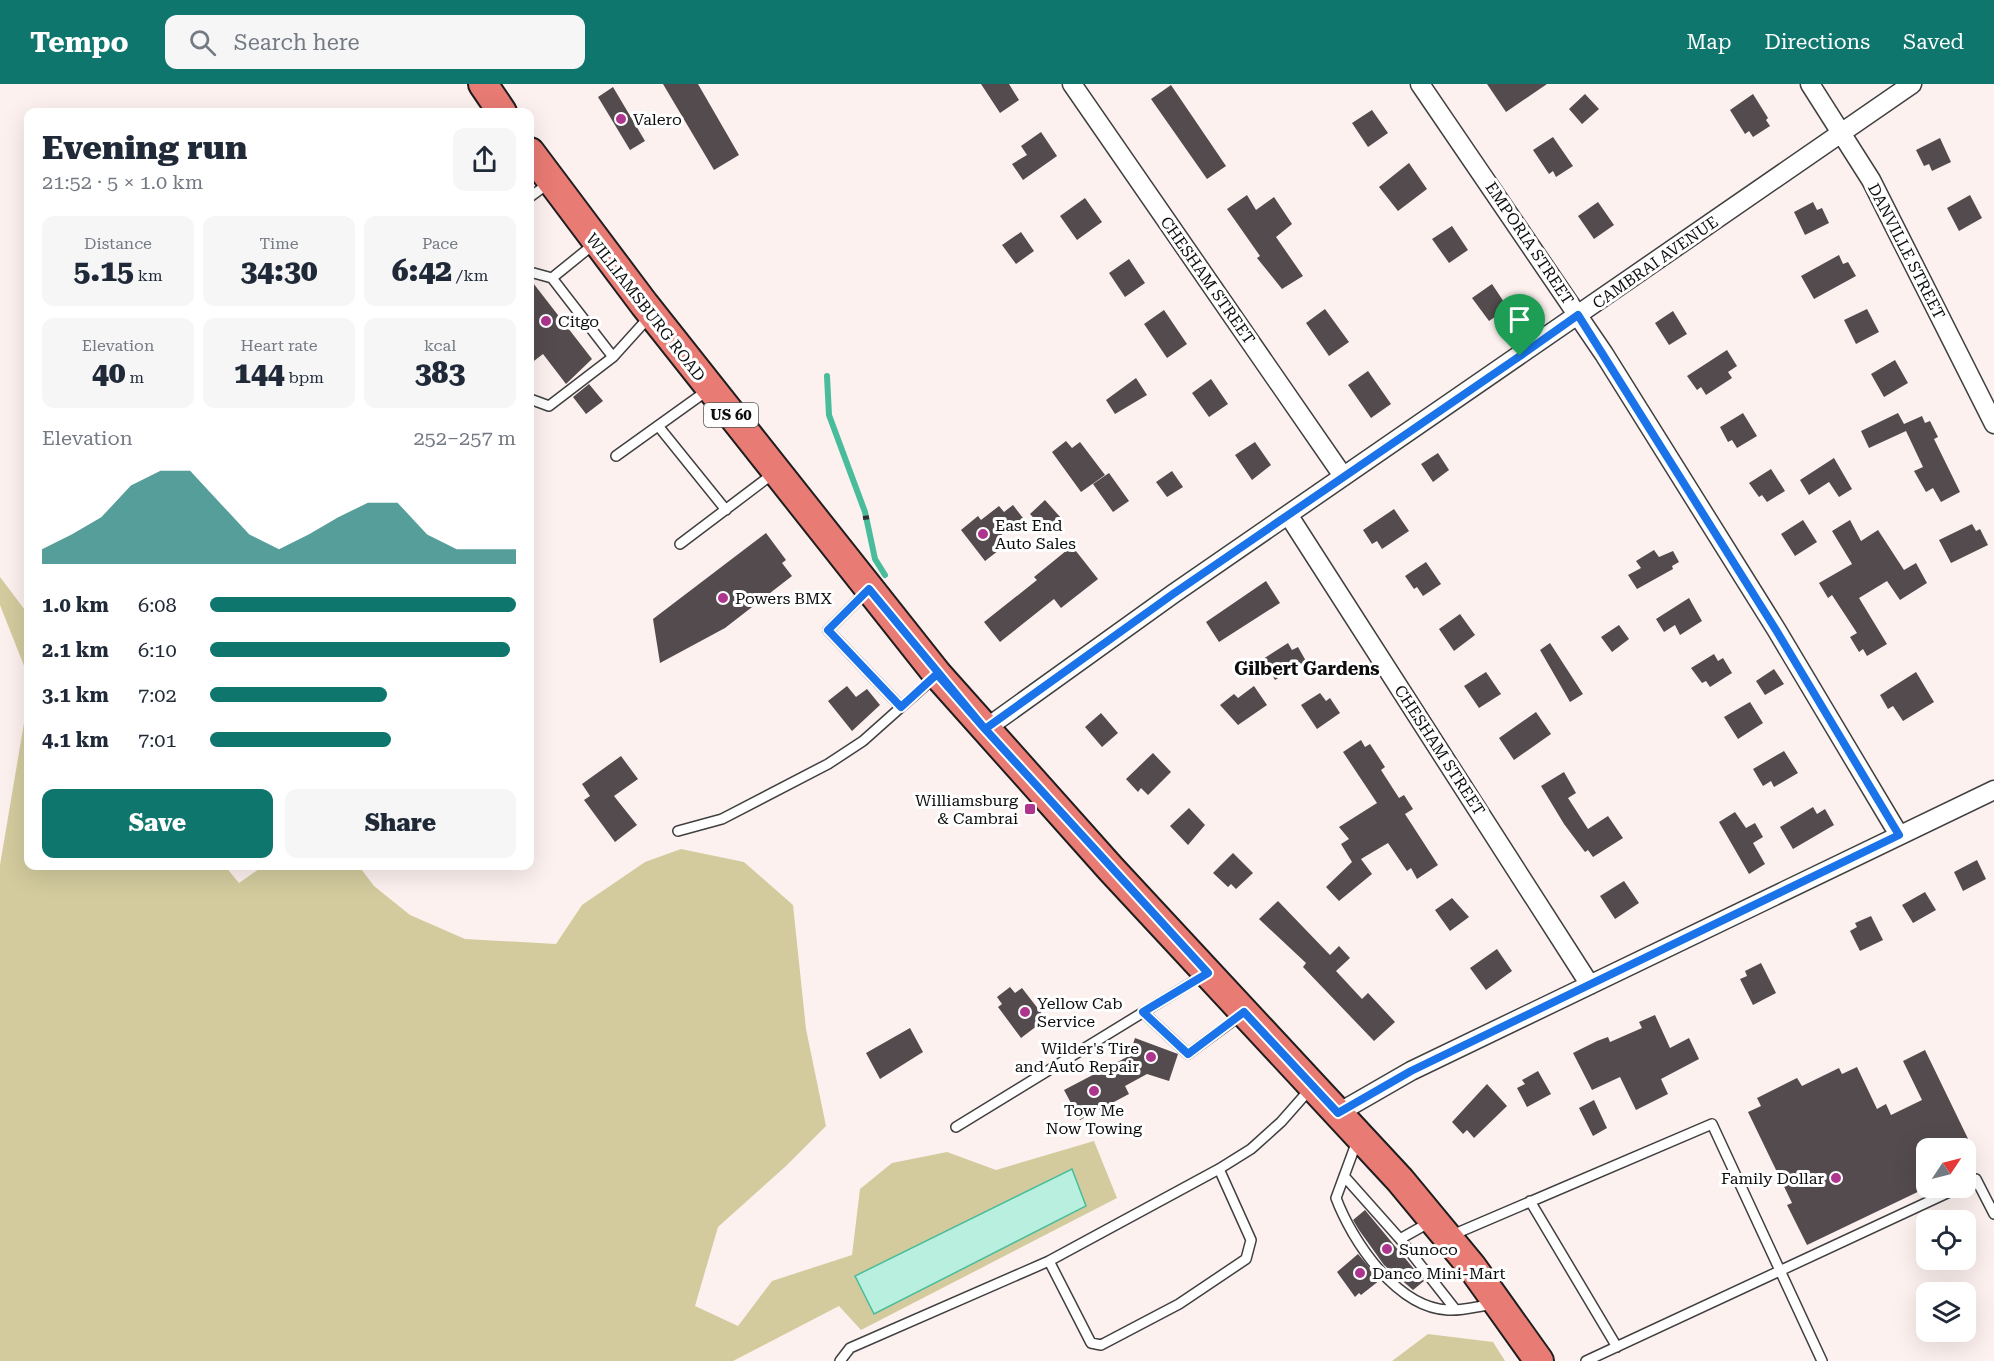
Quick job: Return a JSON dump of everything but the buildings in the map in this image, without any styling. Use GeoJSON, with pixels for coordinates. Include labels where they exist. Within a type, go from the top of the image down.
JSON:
{"type":"FeatureCollection","features":[{"type":"Feature","properties":{"kind":"main road"},"geometry":{"type":"LineString","coordinates":[[483,84],[499,108]]}},
{"type":"Feature","properties":{"kind":"main road","name":"WILLIAMSBURG ROAD"},"geometry":{"type":"LineString","coordinates":[[534,167],[540,190],[596,243],[937,674],[1441,1228],[1539,1361]]}},
{"type":"Feature","properties":{"kind":"street","name":"CHESHAM STREET"},"geometry":{"type":"LineString","coordinates":[[1072,84],[1343,477]]}},
{"type":"Feature","properties":{"kind":"street","name":"EMPORIA STREET"},"geometry":{"type":"LineString","coordinates":[[1420,84],[1578,315],[1776,630],[1899,835]]}},
{"type":"Feature","properties":{"kind":"street","name":"DANVILLE STREET"},"geometry":{"type":"LineString","coordinates":[[1810,84],[1843,131],[1871,180],[1994,424]]}},
{"type":"Feature","properties":{"kind":"street","name":"CAMBRAI AVENUE"},"geometry":{"type":"LineString","coordinates":[[985,729],[1080,659],[1912,84]]}},
{"type":"Feature","properties":{"kind":"street","name":"CHESHAM STREET"},"geometry":{"type":"LineString","coordinates":[[1289,516],[1590,985]]}},
{"type":"Feature","properties":{"kind":"street"},"geometry":{"type":"LineString","coordinates":[[1338,1113],[1411,1071],[1994,790]]}},
{"type":"Feature","properties":{"kind":"lane"},"geometry":{"type":"LineString","coordinates":[[552,278],[596,243]]}},
{"type":"Feature","properties":{"kind":"lane"},"geometry":{"type":"LineString","coordinates":[[534,273],[552,278],[613,357]]}},
{"type":"Feature","properties":{"kind":"lane"},"geometry":{"type":"LineString","coordinates":[[534,400],[549,406],[613,357],[652,315]]}},
{"type":"Feature","properties":{"kind":"lane"},"geometry":{"type":"LineString","coordinates":[[616,456],[710,388]]}},
{"type":"Feature","properties":{"kind":"lane"},"geometry":{"type":"LineString","coordinates":[[659,427],[726,510]]}},
{"type":"Feature","properties":{"kind":"lane"},"geometry":{"type":"LineString","coordinates":[[680,544],[776,472]]}},
{"type":"Feature","properties":{"kind":"lane"},"geometry":{"type":"LineString","coordinates":[[869,589],[828,630],[901,707]]}},
{"type":"Feature","properties":{"kind":"lane"},"geometry":{"type":"LineString","coordinates":[[678,831],[722,819],[828,764],[863,741],[937,674]]}},
{"type":"Feature","properties":{"kind":"lane"},"geometry":{"type":"LineString","coordinates":[[956,1127],[1208,973]]}},
{"type":"Feature","properties":{"kind":"lane"},"geometry":{"type":"LineString","coordinates":[[1143,1012],[1188,1054],[1244,1012]]}},
{"type":"Feature","properties":{"kind":"lane"},"geometry":{"type":"LineString","coordinates":[[840,1361],[850,1348],[1049,1261],[1220,1169],[1251,1149],[1281,1122],[1313,1086]]}},
{"type":"Feature","properties":{"kind":"lane"},"geometry":{"type":"LineString","coordinates":[[1400,1239],[1530,1201],[1712,1124],[1822,1361]]}},
{"type":"Feature","properties":{"kind":"lane"},"geometry":{"type":"LineString","coordinates":[[1359,1136],[1336,1198],[1346,1225],[1375,1262],[1406,1297],[1447,1310],[1499,1304]]}},
{"type":"Feature","properties":{"kind":"lane"},"geometry":{"type":"LineString","coordinates":[[1049,1261],[1091,1343],[1101,1345],[1179,1304],[1246,1259],[1251,1240],[1220,1169]]}},
{"type":"Feature","properties":{"kind":"lane"},"geometry":{"type":"LineString","coordinates":[[1344,1176],[1400,1239],[1455,1309]]}},
{"type":"Feature","properties":{"kind":"lane"},"geometry":{"type":"LineString","coordinates":[[1976,1179],[1994,1214]]}},
{"type":"Feature","properties":{"kind":"lane"},"geometry":{"type":"LineString","coordinates":[[1586,1361],[1937,1198]]}},
{"type":"Feature","properties":{"kind":"lane"},"geometry":{"type":"LineString","coordinates":[[1530,1201],[1617,1347]]}},
{"type":"Feature","properties":{"kind":"path"},"geometry":{"type":"LineString","coordinates":[[863,518],[871,517]]}},
{"type":"Feature","properties":{"kind":"shaded area"},"geometry":{"type":"Polygon","coordinates":[[[0,577],[24,609],[24,666],[0,605],[0,577]]]}},
{"type":"Feature","properties":{"kind":"shaded area"},"geometry":{"type":"Polygon","coordinates":[[[24,723],[24,870],[228,870],[239,883],[257,870],[362,870],[374,886],[410,915],[465,939],[556,944],[582,905],[645,862],[681,849],[744,862],[793,905],[806,1029],[826,1126],[786,1166],[718,1227],[695,1306],[738,1326],[772,1281],[852,1255],[860,1189],[892,1163],[947,1152],[996,1170],[1094,1141],[1117,1198],[861,1330],[839,1306],[733,1361],[0,1361],[0,865],[24,723]]]}},
{"type":"Feature","properties":{"kind":"shaded area"},"geometry":{"type":"Polygon","coordinates":[[[1072,1169],[1086,1206],[874,1314],[855,1276],[1072,1169]]]}},
{"type":"Feature","properties":{"kind":"shaded area"},"geometry":{"type":"Polygon","coordinates":[[[1428,1334],[1493,1342],[1505,1361],[1392,1361],[1428,1334]]]}},
{"type":"Feature","properties":{"kind":"waterway"},"geometry":{"type":"LineString","coordinates":[[827,376],[829,415],[865,512],[875,559],[885,575]]}},
{"type":"Feature","properties":{"kind":"place","name":"Valero"},"geometry":{"type":"Point","coordinates":[621,119]}},
{"type":"Feature","properties":{"kind":"place","name":"Citgo"},"geometry":{"type":"Point","coordinates":[546,321]}},
{"type":"Feature","properties":{"kind":"place","name":"East End Auto Sales"},"geometry":{"type":"Point","coordinates":[983,534]}},
{"type":"Feature","properties":{"kind":"place","name":"Powers BMX"},"geometry":{"type":"Point","coordinates":[723,598]}},
{"type":"Feature","properties":{"kind":"place","name":"Williamsburg & Cambrai"},"geometry":{"type":"Point","coordinates":[1030,809]}},
{"type":"Feature","properties":{"kind":"place","name":"Yellow Cab Service"},"geometry":{"type":"Point","coordinates":[1025,1012]}},
{"type":"Feature","properties":{"kind":"place","name":"Wilder's Tire and Auto Repair"},"geometry":{"type":"Point","coordinates":[1151,1057]}},
{"type":"Feature","properties":{"kind":"place","name":"Tow Me Now Towing"},"geometry":{"type":"Point","coordinates":[1094,1091]}},
{"type":"Feature","properties":{"kind":"place","name":"Family Dollar"},"geometry":{"type":"Point","coordinates":[1836,1178]}},
{"type":"Feature","properties":{"kind":"place","name":"Sunoco"},"geometry":{"type":"Point","coordinates":[1387,1249]}},
{"type":"Feature","properties":{"kind":"place","name":"Danco Mini-Mart"},"geometry":{"type":"Point","coordinates":[1360,1273]}},
{"type":"Feature","properties":{"kind":"district","name":"Gilbert Gardens"},"geometry":{"type":"Point","coordinates":[1307,669]}},
{"type":"Feature","properties":{"kind":"route"},"geometry":{"type":"LineString","coordinates":[[1520,356],[1173,594],[985,729],[937,674],[869,589],[828,630],[901,707],[937,674],[965,707],[1111,869],[1208,973],[1143,1012],[1188,1054],[1244,1012],[1338,1113],[1411,1071],[1899,835],[1776,630],[1578,315],[1520,356]]}}]}
